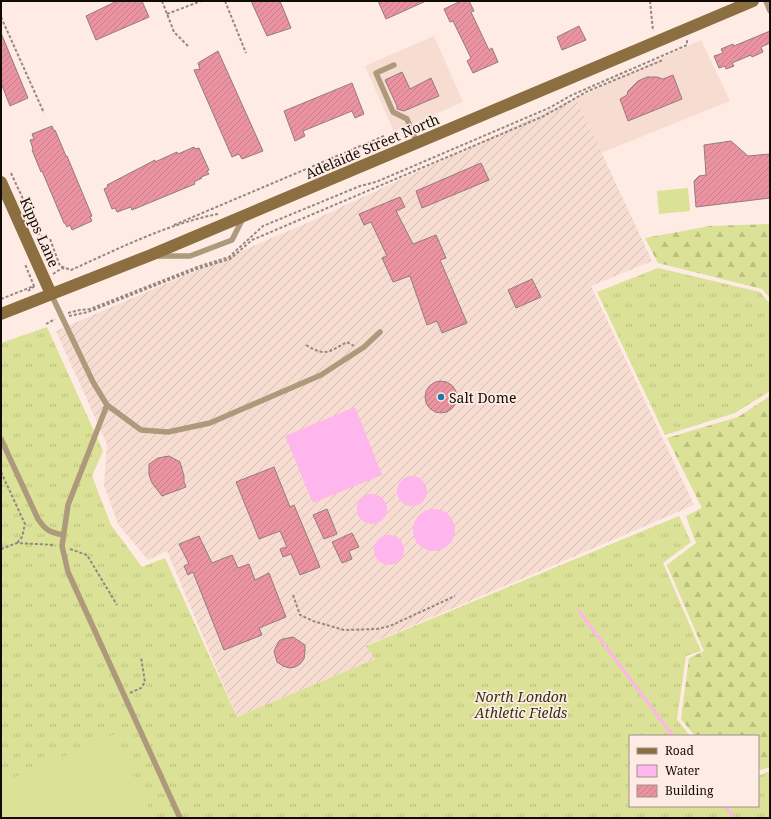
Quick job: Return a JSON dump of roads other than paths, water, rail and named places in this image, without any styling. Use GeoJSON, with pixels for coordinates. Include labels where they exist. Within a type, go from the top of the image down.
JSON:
{"type":"FeatureCollection","features":[{"type":"Feature","properties":{"kind":"main road","name":"Adelaide Street North"},"geometry":{"type":"LineString","coordinates":[[1,314],[243,217],[753,1]]}},
{"type":"Feature","properties":{"kind":"main road","name":"Kipps Lane"},"geometry":{"type":"LineString","coordinates":[[1,182],[39,283],[50,294]]}},
{"type":"Feature","properties":{"kind":"lane"},"geometry":{"type":"LineString","coordinates":[[766,1],[770,11]]}},
{"type":"Feature","properties":{"kind":"lane"},"geometry":{"type":"LineString","coordinates":[[394,66],[376,72],[393,112],[407,119],[417,144]]}},
{"type":"Feature","properties":{"kind":"lane"},"geometry":{"type":"LineString","coordinates":[[151,255],[190,256],[232,240],[243,217]]}},
{"type":"Feature","properties":{"kind":"lane"},"geometry":{"type":"LineString","coordinates":[[50,294],[93,382],[107,405],[141,430],[168,432],[210,423],[322,375],[361,350],[380,332]]}},
{"type":"Feature","properties":{"kind":"lane"},"geometry":{"type":"LineString","coordinates":[[107,405],[68,505],[62,546],[68,572],[180,818]]}},
{"type":"Feature","properties":{"kind":"lane"},"geometry":{"type":"LineString","coordinates":[[1,439],[44,528],[50,532],[64,535]]}},
{"type":"Feature","properties":{"kind":"water"},"geometry":{"type":"Polygon","coordinates":[[[355,407],[382,475],[313,503],[285,436],[355,407]]]}},
{"type":"Feature","properties":{"kind":"water"},"geometry":{"type":"Polygon","coordinates":[[[412,476],[418,477],[426,485],[426,497],[418,505],[412,506],[406,505],[398,497],[397,491],[398,485],[406,477],[412,476]]]}},
{"type":"Feature","properties":{"kind":"water"},"geometry":{"type":"Polygon","coordinates":[[[372,494],[383,498],[387,509],[383,520],[372,524],[361,520],[357,509],[361,498],[372,494]]]}},
{"type":"Feature","properties":{"kind":"water"},"geometry":{"type":"Polygon","coordinates":[[[434,509],[449,515],[455,530],[449,545],[434,551],[419,545],[413,530],[419,515],[434,509]]]}},
{"type":"Feature","properties":{"kind":"water"},"geometry":{"type":"Polygon","coordinates":[[[389,535],[399,540],[404,550],[399,560],[389,565],[379,560],[374,550],[379,540],[389,535]]]}},
{"type":"Feature","properties":{"kind":"waterway"},"geometry":{"type":"LineString","coordinates":[[579,611],[672,735]]}},
{"type":"Feature","properties":{"kind":"waterway"},"geometry":{"type":"LineString","coordinates":[[726,807],[734,818]]}},
{"type":"Feature","properties":{"kind":"place","name":"Salt Dome"},"geometry":{"type":"Point","coordinates":[441,397]}},
{"type":"Feature","properties":{"kind":"park label","name":"North London Athletic Fields"},"geometry":{"type":"Point","coordinates":[521,704]}}]}
